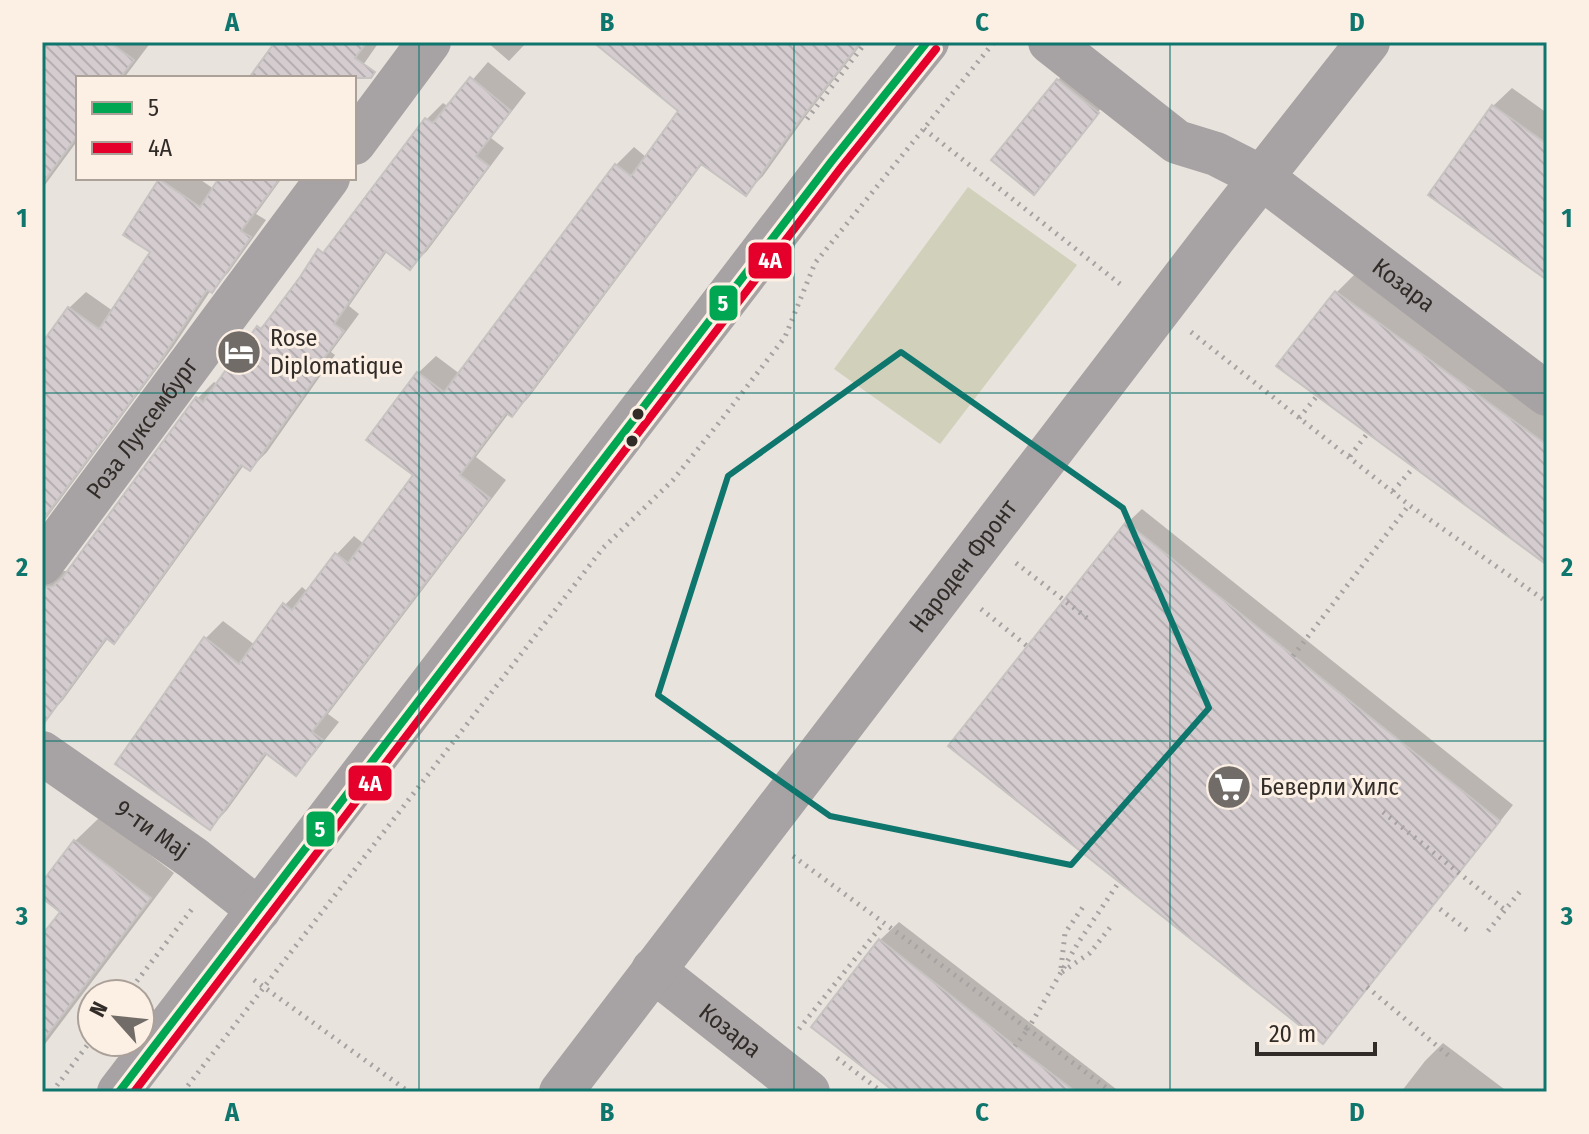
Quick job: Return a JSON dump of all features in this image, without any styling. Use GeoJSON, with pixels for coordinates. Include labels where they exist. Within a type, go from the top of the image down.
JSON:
{"type":"FeatureCollection","features":[{"type":"Feature","properties":{"kind":"street"},"geometry":{"type":"LineString","coordinates":[[356,140],[429,42]]}},
{"type":"Feature","properties":{"kind":"street"},"geometry":{"type":"LineString","coordinates":[[119,1092],[796,207],[927,42]]}},
{"type":"Feature","properties":{"kind":"street","name":"Козара"},"geometry":{"type":"LineString","coordinates":[[1050,42],[1177,142],[1216,154],[1261,177],[1547,394]]}},
{"type":"Feature","properties":{"kind":"street","name":"Народен Фронт"},"geometry":{"type":"LineString","coordinates":[[561,1092],[1261,177],[1368,42]]}},
{"type":"Feature","properties":{"kind":"street","name":"Роза Луксембург"},"geometry":{"type":"LineString","coordinates":[[42,563],[327,180]]}},
{"type":"Feature","properties":{"kind":"street","name":"9-ти Мај"},"geometry":{"type":"LineString","coordinates":[[42,753],[193,858],[259,910]]}},
{"type":"Feature","properties":{"kind":"street","name":"Козара"},"geometry":{"type":"LineString","coordinates":[[653,970],[808,1092]]}},
{"type":"Feature","properties":{"kind":"path"},"geometry":{"type":"LineString","coordinates":[[183,1092],[603,548],[673,480],[758,372],[785,337],[815,263],[994,42]]}},
{"type":"Feature","properties":{"kind":"path"},"geometry":{"type":"LineString","coordinates":[[924,129],[1120,284]]}},
{"type":"Feature","properties":{"kind":"path"},"geometry":{"type":"LineString","coordinates":[[1161,308],[1409,505],[1547,602]]}},
{"type":"Feature","properties":{"kind":"path"},"geometry":{"type":"LineString","coordinates":[[1299,418],[1317,396]]}},
{"type":"Feature","properties":{"kind":"path"},"geometry":{"type":"LineString","coordinates":[[1350,456],[1367,434]]}},
{"type":"Feature","properties":{"kind":"path"},"geometry":{"type":"LineString","coordinates":[[1393,491],[1414,467]]}},
{"type":"Feature","properties":{"kind":"path"},"geometry":{"type":"LineString","coordinates":[[1293,656],[1409,505]]}},
{"type":"Feature","properties":{"kind":"path"},"geometry":{"type":"LineString","coordinates":[[1035,577],[1087,618]]}},
{"type":"Feature","properties":{"kind":"path"},"geometry":{"type":"LineString","coordinates":[[997,622],[1027,646]]}},
{"type":"Feature","properties":{"kind":"path"},"geometry":{"type":"LineString","coordinates":[[1383,812],[1505,910]]}},
{"type":"Feature","properties":{"kind":"path"},"geometry":{"type":"LineString","coordinates":[[760,832],[1112,1092]]}},
{"type":"Feature","properties":{"kind":"path"},"geometry":{"type":"LineString","coordinates":[[1015,1046],[1119,882]]}},
{"type":"Feature","properties":{"kind":"path"},"geometry":{"type":"LineString","coordinates":[[1488,931],[1522,889]]}},
{"type":"Feature","properties":{"kind":"path"},"geometry":{"type":"LineString","coordinates":[[139,978],[193,907],[197,897]]}},
{"type":"Feature","properties":{"kind":"path"},"geometry":{"type":"LineString","coordinates":[[1061,973],[1065,933],[1085,904]]}},
{"type":"Feature","properties":{"kind":"path"},"geometry":{"type":"LineString","coordinates":[[1440,909],[1468,931]]}},
{"type":"Feature","properties":{"kind":"path"},"geometry":{"type":"LineString","coordinates":[[799,1029],[882,925]]}},
{"type":"Feature","properties":{"kind":"path"},"geometry":{"type":"LineString","coordinates":[[1061,973],[1090,953],[1112,925]]}},
{"type":"Feature","properties":{"kind":"path"},"geometry":{"type":"LineString","coordinates":[[223,957],[409,1092]]}},
{"type":"Feature","properties":{"kind":"path"},"geometry":{"type":"LineString","coordinates":[[1367,987],[1449,1056]]}},
{"type":"Feature","properties":{"kind":"path"},"geometry":{"type":"LineString","coordinates":[[52,1092],[78,1058]]}},
{"type":"Feature","properties":{"kind":"highlighted area"},"geometry":{"type":"Polygon","coordinates":[[[901,352],[1123,508],[1209,708],[1071,865],[830,816],[658,695],[728,476],[901,352]]]}},
{"type":"Feature","properties":{"kind":"green space"},"geometry":{"type":"Polygon","coordinates":[[[968,187],[1077,265],[940,444],[834,369],[968,187]]]}},
{"type":"Feature","properties":{"kind":"building"},"geometry":{"type":"Polygon","coordinates":[[[42,42],[109,42],[134,60],[122,76],[76,76],[76,138],[42,184],[42,42]]]}},
{"type":"Feature","properties":{"kind":"building"},"geometry":{"type":"Polygon","coordinates":[[[275,42],[367,42],[355,58],[375,72],[371,78],[250,76],[275,42]]]}},
{"type":"Feature","properties":{"kind":"building"},"geometry":{"type":"Polygon","coordinates":[[[593,42],[861,42],[790,133],[746,196],[701,164],[512,417],[506,413],[460,475],[490,498],[312,732],[323,740],[296,776],[265,753],[210,830],[115,764],[204,637],[239,664],[283,603],[292,610],[335,553],[348,563],[413,475],[366,440],[417,372],[444,392],[615,164],[631,176],[678,111],[593,42]]]}},
{"type":"Feature","properties":{"kind":"building"},"geometry":{"type":"Polygon","coordinates":[[[470,77],[511,111],[476,156],[489,166],[410,270],[385,251],[334,324],[344,331],[316,369],[320,372],[250,471],[241,465],[114,644],[106,638],[42,726],[42,588],[53,586],[62,578],[196,397],[203,402],[257,326],[261,329],[318,249],[323,253],[425,118],[433,123],[470,77]]]}},
{"type":"Feature","properties":{"kind":"building"},"geometry":{"type":"Polygon","coordinates":[[[1057,79],[1099,113],[1034,195],[991,160],[1057,79]]]}},
{"type":"Feature","properties":{"kind":"building"},"geometry":{"type":"Polygon","coordinates":[[[1492,105],[1547,144],[1547,280],[1428,195],[1492,105]]]}},
{"type":"Feature","properties":{"kind":"building"},"geometry":{"type":"Polygon","coordinates":[[[158,180],[200,207],[218,180],[279,180],[241,231],[251,237],[212,293],[207,290],[157,366],[42,521],[42,343],[68,307],[99,329],[150,252],[123,235],[158,180]]]}},
{"type":"Feature","properties":{"kind":"building"},"geometry":{"type":"Polygon","coordinates":[[[1335,291],[1547,445],[1547,565],[1276,366],[1335,291]]]}},
{"type":"Feature","properties":{"kind":"building","name":"Беверли Хилс"},"geometry":{"type":"Polygon","coordinates":[[[1126,522],[1500,821],[1323,1044],[948,746],[1126,522]]]}},
{"type":"Feature","properties":{"kind":"building"},"geometry":{"type":"Polygon","coordinates":[[[74,840],[151,898],[90,978],[76,978],[76,997],[42,1042],[42,935],[60,912],[42,898],[42,882],[74,840]]]}},
{"type":"Feature","properties":{"kind":"building"},"geometry":{"type":"Polygon","coordinates":[[[879,939],[1076,1092],[895,1092],[811,1027],[879,939]]]}},
{"type":"Feature","properties":{"kind":"transit line","name":"5"},"geometry":{"type":"LineString","coordinates":[[119,1092],[831,162],[927,42]]}},
{"type":"Feature","properties":{"kind":"transit line","name":"4A"},"geometry":{"type":"LineString","coordinates":[[134,1092],[840,169],[936,49]]}},
{"type":"Feature","properties":{"kind":"place","name":"Rose Diplomatique"},"geometry":{"type":"Point","coordinates":[239,352]}},
{"type":"Feature","properties":{"kind":"place","name":"Беверли Хилс"},"geometry":{"type":"Point","coordinates":[1229,787]}}]}
